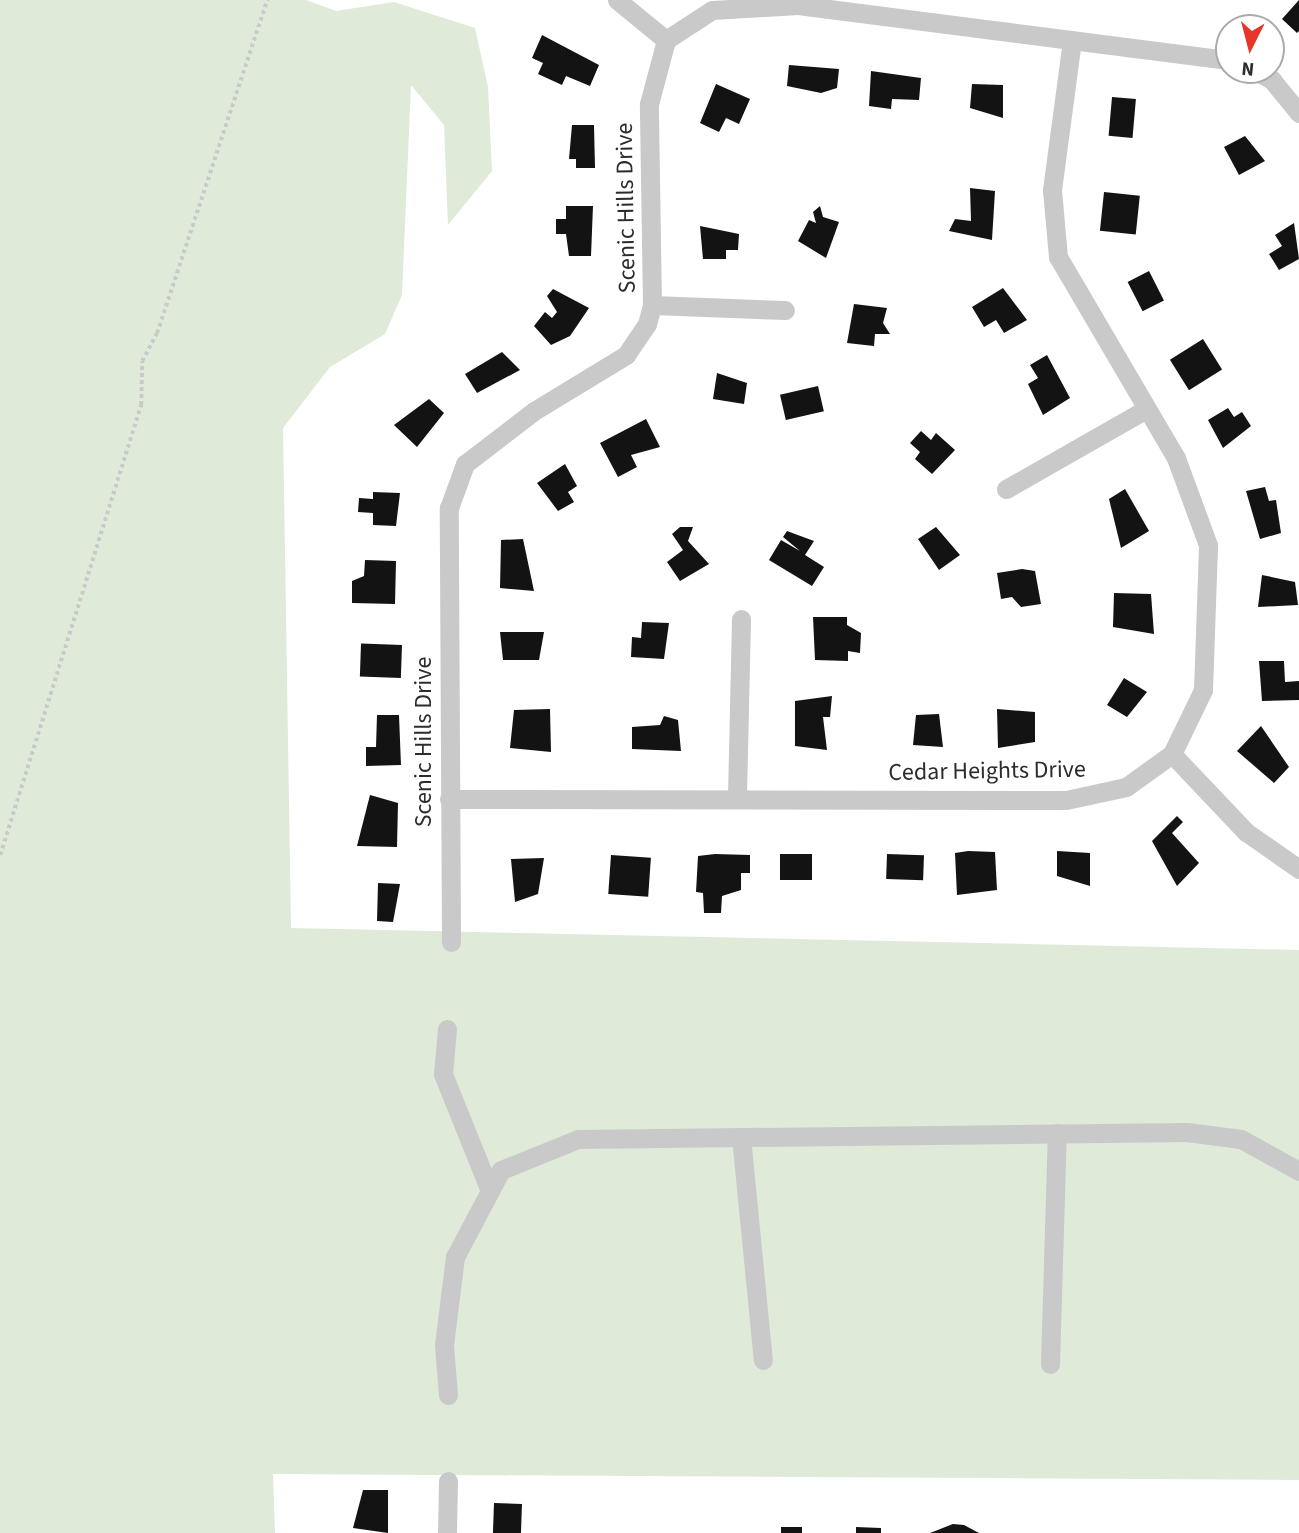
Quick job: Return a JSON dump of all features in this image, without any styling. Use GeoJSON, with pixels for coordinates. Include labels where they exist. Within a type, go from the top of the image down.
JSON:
{"type":"FeatureCollection","features":[{"type":"Feature","properties":{"kind":"street"},"geometry":{"type":"LineString","coordinates":[[617,0],[666,40],[712,10],[745,4],[1215,58]]}},
{"type":"Feature","properties":{"kind":"street","name":"Scenic Hills Drive"},"geometry":{"type":"LineString","coordinates":[[451,943],[448,533],[455,485],[465,464],[488,444],[626,355],[652,305],[649,104],[666,40]]}},
{"type":"Feature","properties":{"kind":"street"},"geometry":{"type":"LineString","coordinates":[[1072,40],[1051,228],[1072,287],[1143,411],[1176,458],[1208,545],[1205,678],[1172,754],[1247,832],[1299,869]]}},
{"type":"Feature","properties":{"kind":"street"},"geometry":{"type":"LineString","coordinates":[[1273,84],[1296,101]]}},
{"type":"Feature","properties":{"kind":"street"},"geometry":{"type":"LineString","coordinates":[[652,305],[785,310]]}},
{"type":"Feature","properties":{"kind":"street"},"geometry":{"type":"LineString","coordinates":[[1006,489],[1143,411]]}},
{"type":"Feature","properties":{"kind":"street"},"geometry":{"type":"LineString","coordinates":[[737,796],[741,619]]}},
{"type":"Feature","properties":{"kind":"street","name":"Cedar Heights Drive"},"geometry":{"type":"LineString","coordinates":[[449,799],[737,796],[1066,800],[1126,787],[1172,754]]}},
{"type":"Feature","properties":{"kind":"street"},"geometry":{"type":"LineString","coordinates":[[447,1029],[443,1074],[490,1191]]}},
{"type":"Feature","properties":{"kind":"street"},"geometry":{"type":"LineString","coordinates":[[448,1395],[444,1345],[455,1257],[501,1170],[578,1139],[1187,1132],[1241,1139],[1299,1171]]}},
{"type":"Feature","properties":{"kind":"street"},"geometry":{"type":"LineString","coordinates":[[1050,1364],[1058,1133]]}},
{"type":"Feature","properties":{"kind":"street"},"geometry":{"type":"LineString","coordinates":[[741,1137],[763,1360]]}},
{"type":"Feature","properties":{"kind":"street"},"geometry":{"type":"LineString","coordinates":[[447,1533],[448,1481]]}},
{"type":"Feature","properties":{"kind":"path"},"geometry":{"type":"LineString","coordinates":[[0,855],[141,405],[142,361],[157,333],[267,0]]}},
{"type":"Feature","properties":{"kind":"green space"},"geometry":{"type":"Polygon","coordinates":[[[0,0],[306,0],[336,11],[394,2],[475,28],[488,87],[492,171],[448,225],[444,125],[411,85],[402,295],[385,334],[330,367],[283,428],[291,928],[1299,950],[1299,1480],[273,1474],[275,1533],[0,1533],[0,0]]]}},
{"type":"Feature","properties":{"kind":"building"},"geometry":{"type":"Polygon","coordinates":[[[1299,0],[1297,33],[1285,22],[1285,16],[1299,0]]]}},
{"type":"Feature","properties":{"kind":"building"},"geometry":{"type":"Polygon","coordinates":[[[542,35],[599,65],[590,86],[566,76],[562,85],[538,74],[543,63],[532,58],[542,35]]]}},
{"type":"Feature","properties":{"kind":"building"},"geometry":{"type":"Polygon","coordinates":[[[789,65],[839,69],[837,88],[821,93],[787,86],[789,65]]]}},
{"type":"Feature","properties":{"kind":"building"},"geometry":{"type":"Polygon","coordinates":[[[871,71],[921,78],[919,100],[892,99],[891,109],[869,106],[871,71]]]}},
{"type":"Feature","properties":{"kind":"building"},"geometry":{"type":"Polygon","coordinates":[[[716,84],[750,99],[739,124],[726,118],[719,132],[700,123],[716,84]]]}},
{"type":"Feature","properties":{"kind":"building"},"geometry":{"type":"Polygon","coordinates":[[[972,84],[1003,85],[1003,118],[970,108],[972,84]]]}},
{"type":"Feature","properties":{"kind":"building"},"geometry":{"type":"Polygon","coordinates":[[[1112,97],[1136,99],[1133,138],[1109,136],[1112,97]]]}},
{"type":"Feature","properties":{"kind":"building"},"geometry":{"type":"Polygon","coordinates":[[[572,125],[594,125],[595,168],[576,168],[576,159],[569,159],[572,125]]]}},
{"type":"Feature","properties":{"kind":"building"},"geometry":{"type":"Polygon","coordinates":[[[1245,136],[1265,161],[1239,175],[1224,147],[1245,136]]]}},
{"type":"Feature","properties":{"kind":"building"},"geometry":{"type":"Polygon","coordinates":[[[970,188],[995,191],[992,240],[949,231],[955,219],[971,221],[970,188]]]}},
{"type":"Feature","properties":{"kind":"building"},"geometry":{"type":"Polygon","coordinates":[[[1104,192],[1140,196],[1136,235],[1100,231],[1104,192]]]}},
{"type":"Feature","properties":{"kind":"building"},"geometry":{"type":"Polygon","coordinates":[[[566,206],[593,206],[591,256],[569,256],[566,234],[556,234],[556,219],[566,219],[566,206]]]}},
{"type":"Feature","properties":{"kind":"building"},"geometry":{"type":"Polygon","coordinates":[[[820,206],[823,217],[839,222],[826,258],[798,241],[809,220],[816,223],[813,212],[820,206]]]}},
{"type":"Feature","properties":{"kind":"building"},"geometry":{"type":"Polygon","coordinates":[[[1294,223],[1299,259],[1279,270],[1269,254],[1282,246],[1275,235],[1294,223]]]}},
{"type":"Feature","properties":{"kind":"building"},"geometry":{"type":"Polygon","coordinates":[[[700,226],[739,234],[738,250],[726,250],[726,259],[703,259],[700,226]]]}},
{"type":"Feature","properties":{"kind":"building"},"geometry":{"type":"Polygon","coordinates":[[[1149,271],[1164,300],[1143,311],[1128,282],[1149,271]]]}},
{"type":"Feature","properties":{"kind":"building"},"geometry":{"type":"Polygon","coordinates":[[[1003,288],[1027,320],[1004,333],[996,320],[984,327],[972,307],[1003,288]]]}},
{"type":"Feature","properties":{"kind":"building"},"geometry":{"type":"Polygon","coordinates":[[[553,289],[589,308],[570,336],[551,345],[534,326],[545,312],[552,318],[557,312],[547,296],[553,289]]]}},
{"type":"Feature","properties":{"kind":"building"},"geometry":{"type":"Polygon","coordinates":[[[854,304],[887,308],[883,323],[890,334],[875,334],[874,346],[847,343],[854,304]]]}},
{"type":"Feature","properties":{"kind":"building"},"geometry":{"type":"Polygon","coordinates":[[[1203,339],[1222,370],[1189,390],[1170,360],[1203,339]]]}},
{"type":"Feature","properties":{"kind":"building"},"geometry":{"type":"Polygon","coordinates":[[[502,352],[520,370],[477,393],[465,374],[502,352]]]}},
{"type":"Feature","properties":{"kind":"building"},"geometry":{"type":"Polygon","coordinates":[[[1047,355],[1070,398],[1043,415],[1028,384],[1038,378],[1030,365],[1047,355]]]}},
{"type":"Feature","properties":{"kind":"building"},"geometry":{"type":"Polygon","coordinates":[[[717,373],[747,383],[744,404],[713,399],[717,373]]]}},
{"type":"Feature","properties":{"kind":"building"},"geometry":{"type":"Polygon","coordinates":[[[818,386],[824,411],[786,420],[780,395],[818,386]]]}},
{"type":"Feature","properties":{"kind":"building"},"geometry":{"type":"Polygon","coordinates":[[[429,399],[444,413],[417,447],[394,425],[429,399]]]}},
{"type":"Feature","properties":{"kind":"building"},"geometry":{"type":"Polygon","coordinates":[[[1228,408],[1234,417],[1242,412],[1251,426],[1223,448],[1208,420],[1228,408]]]}},
{"type":"Feature","properties":{"kind":"building"},"geometry":{"type":"Polygon","coordinates":[[[646,419],[660,447],[631,455],[637,467],[618,477],[600,443],[646,419]]]}},
{"type":"Feature","properties":{"kind":"building"},"geometry":{"type":"Polygon","coordinates":[[[921,431],[931,440],[936,433],[955,450],[932,474],[915,459],[920,452],[910,443],[921,431]]]}},
{"type":"Feature","properties":{"kind":"building"},"geometry":{"type":"Polygon","coordinates":[[[565,464],[577,486],[568,492],[574,502],[558,511],[537,483],[565,464]]]}},
{"type":"Feature","properties":{"kind":"building"},"geometry":{"type":"Polygon","coordinates":[[[1265,487],[1269,501],[1276,500],[1281,533],[1260,539],[1246,491],[1265,487]]]}},
{"type":"Feature","properties":{"kind":"building"},"geometry":{"type":"Polygon","coordinates":[[[1125,489],[1149,531],[1121,548],[1109,499],[1125,489]]]}},
{"type":"Feature","properties":{"kind":"building"},"geometry":{"type":"Polygon","coordinates":[[[373,492],[400,493],[396,526],[373,525],[373,513],[358,512],[359,498],[373,499],[373,492]]]}},
{"type":"Feature","properties":{"kind":"building"},"geometry":{"type":"Polygon","coordinates":[[[680,527],[693,527],[688,541],[709,564],[680,581],[667,562],[683,550],[672,534],[680,527]]]}},
{"type":"Feature","properties":{"kind":"building"},"geometry":{"type":"Polygon","coordinates":[[[936,527],[960,555],[939,570],[918,539],[936,527]]]}},
{"type":"Feature","properties":{"kind":"building"},"geometry":{"type":"Polygon","coordinates":[[[787,531],[814,541],[805,555],[824,567],[812,586],[769,560],[781,540],[800,551],[783,537],[787,531]]]}},
{"type":"Feature","properties":{"kind":"building"},"geometry":{"type":"Polygon","coordinates":[[[523,539],[534,591],[500,588],[501,540],[523,539]]]}},
{"type":"Feature","properties":{"kind":"building"},"geometry":{"type":"Polygon","coordinates":[[[365,560],[396,561],[395,604],[352,603],[352,581],[364,576],[365,560]]]}},
{"type":"Feature","properties":{"kind":"building"},"geometry":{"type":"Polygon","coordinates":[[[1022,569],[1035,571],[1041,604],[1021,607],[1012,597],[1001,599],[997,573],[1022,569]]]}},
{"type":"Feature","properties":{"kind":"building"},"geometry":{"type":"Polygon","coordinates":[[[1262,575],[1295,582],[1298,605],[1258,607],[1262,575]]]}},
{"type":"Feature","properties":{"kind":"building"},"geometry":{"type":"Polygon","coordinates":[[[1114,593],[1151,594],[1154,634],[1113,627],[1114,593]]]}},
{"type":"Feature","properties":{"kind":"building"},"geometry":{"type":"Polygon","coordinates":[[[813,617],[847,617],[847,625],[861,633],[860,653],[848,651],[848,661],[815,660],[813,617]]]}},
{"type":"Feature","properties":{"kind":"building"},"geometry":{"type":"Polygon","coordinates":[[[642,622],[669,623],[664,659],[631,657],[632,637],[641,638],[642,622]]]}},
{"type":"Feature","properties":{"kind":"building"},"geometry":{"type":"Polygon","coordinates":[[[500,632],[544,632],[539,660],[503,660],[500,632]]]}},
{"type":"Feature","properties":{"kind":"building"},"geometry":{"type":"Polygon","coordinates":[[[361,644],[402,645],[401,678],[360,677],[361,644]]]}},
{"type":"Feature","properties":{"kind":"building"},"geometry":{"type":"Polygon","coordinates":[[[1259,661],[1284,661],[1285,682],[1299,681],[1299,700],[1262,701],[1259,661]]]}},
{"type":"Feature","properties":{"kind":"building"},"geometry":{"type":"Polygon","coordinates":[[[1124,678],[1147,692],[1127,717],[1107,705],[1124,678]]]}},
{"type":"Feature","properties":{"kind":"building"},"geometry":{"type":"Polygon","coordinates":[[[832,696],[830,717],[823,717],[827,750],[795,746],[795,701],[832,696]]]}},
{"type":"Feature","properties":{"kind":"building"},"geometry":{"type":"Polygon","coordinates":[[[550,709],[551,752],[510,748],[514,710],[550,709]]]}},
{"type":"Feature","properties":{"kind":"building"},"geometry":{"type":"Polygon","coordinates":[[[997,709],[1035,712],[1035,742],[998,748],[997,709]]]}},
{"type":"Feature","properties":{"kind":"building"},"geometry":{"type":"Polygon","coordinates":[[[939,714],[943,747],[913,745],[916,715],[939,714]]]}},
{"type":"Feature","properties":{"kind":"building"},"geometry":{"type":"Polygon","coordinates":[[[377,715],[399,715],[401,765],[366,766],[366,747],[376,747],[377,715]]]}},
{"type":"Feature","properties":{"kind":"building"},"geometry":{"type":"Polygon","coordinates":[[[664,716],[678,720],[681,751],[632,749],[632,727],[660,725],[664,716]]]}},
{"type":"Feature","properties":{"kind":"building"},"geometry":{"type":"Polygon","coordinates":[[[1261,726],[1289,767],[1274,783],[1237,751],[1261,726]]]}},
{"type":"Feature","properties":{"kind":"building"},"geometry":{"type":"Polygon","coordinates":[[[370,795],[398,803],[397,847],[357,846],[370,795]]]}},
{"type":"Feature","properties":{"kind":"building"},"geometry":{"type":"Polygon","coordinates":[[[1177,816],[1183,822],[1172,833],[1199,863],[1177,886],[1152,841],[1177,816]]]}},
{"type":"Feature","properties":{"kind":"building"},"geometry":{"type":"Polygon","coordinates":[[[1057,851],[1090,853],[1090,886],[1057,876],[1057,851]]]}},
{"type":"Feature","properties":{"kind":"building"},"geometry":{"type":"Polygon","coordinates":[[[995,852],[997,890],[957,895],[955,853],[995,852]]]}},
{"type":"Feature","properties":{"kind":"building"},"geometry":{"type":"Polygon","coordinates":[[[780,854],[812,854],[812,880],[780,880],[780,854]]]}},
{"type":"Feature","properties":{"kind":"building"},"geometry":{"type":"Polygon","coordinates":[[[887,854],[924,855],[923,880],[886,879],[887,854]]]}},
{"type":"Feature","properties":{"kind":"building"},"geometry":{"type":"Polygon","coordinates":[[[611,855],[651,858],[648,897],[608,894],[611,855]]]}},
{"type":"Feature","properties":{"kind":"building"},"geometry":{"type":"Polygon","coordinates":[[[750,855],[750,873],[741,873],[741,890],[722,896],[721,913],[704,913],[703,893],[696,892],[698,856],[750,855]]]}},
{"type":"Feature","properties":{"kind":"building"},"geometry":{"type":"Polygon","coordinates":[[[544,858],[538,894],[515,902],[511,859],[544,858]]]}},
{"type":"Feature","properties":{"kind":"building"},"geometry":{"type":"Polygon","coordinates":[[[378,883],[400,884],[393,922],[377,921],[378,883]]]}},
{"type":"Feature","properties":{"kind":"building"},"geometry":{"type":"Polygon","coordinates":[[[363,1490],[388,1490],[388,1533],[353,1528],[363,1490]]]}},
{"type":"Feature","properties":{"kind":"building"},"geometry":{"type":"Polygon","coordinates":[[[494,1503],[522,1504],[521,1533],[493,1533],[494,1503]]]}},
{"type":"Feature","properties":{"kind":"building"},"geometry":{"type":"Polygon","coordinates":[[[953,1524],[964,1525],[979,1533],[930,1533],[953,1524]]]}},
{"type":"Feature","properties":{"kind":"building"},"geometry":{"type":"Polygon","coordinates":[[[781,1527],[802,1527],[802,1533],[781,1533],[781,1527]]]}},
{"type":"Feature","properties":{"kind":"building"},"geometry":{"type":"Polygon","coordinates":[[[856,1527],[881,1528],[881,1533],[856,1533],[856,1527]]]}}]}
